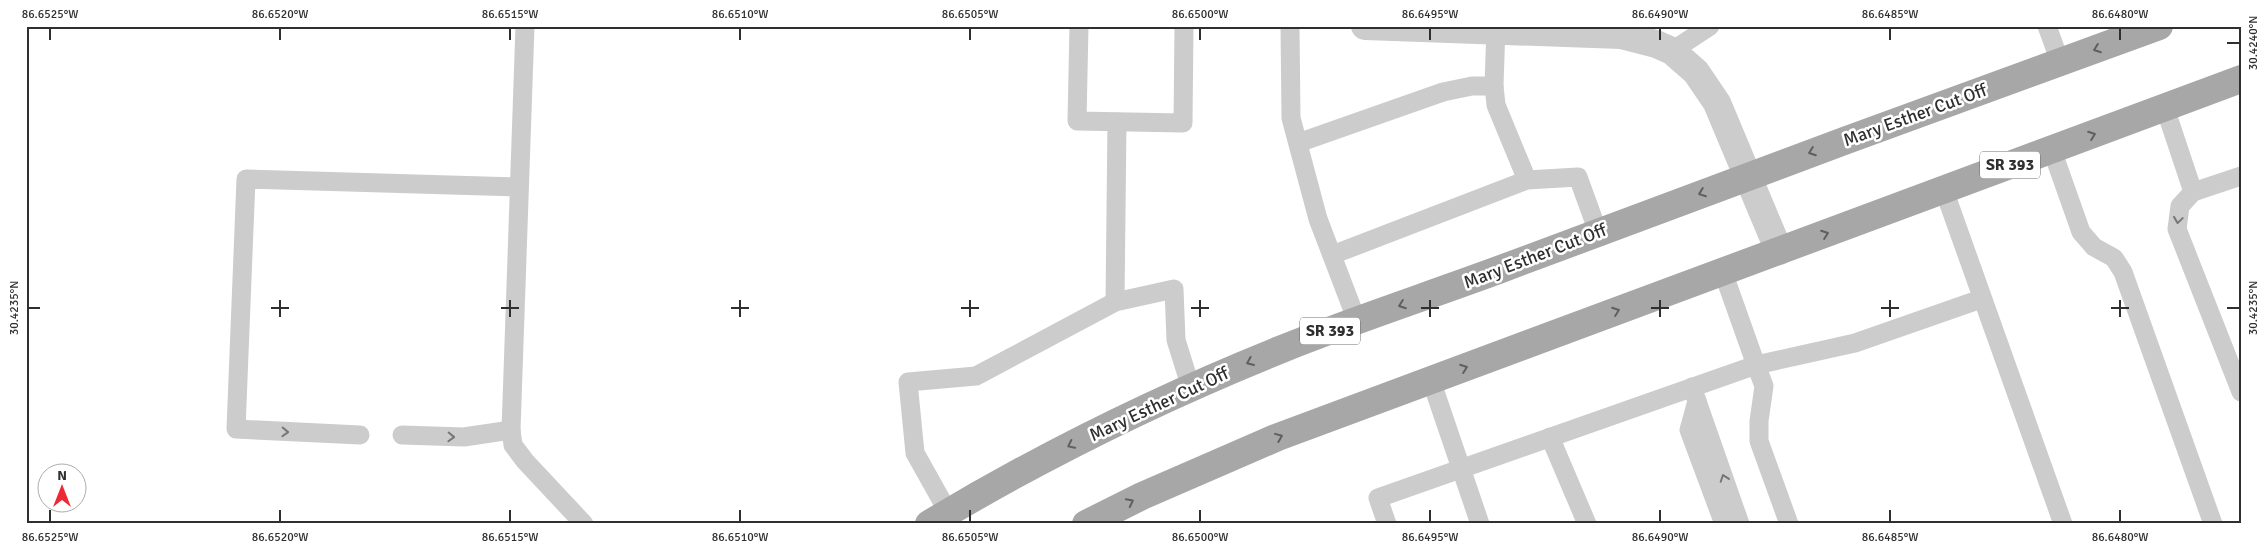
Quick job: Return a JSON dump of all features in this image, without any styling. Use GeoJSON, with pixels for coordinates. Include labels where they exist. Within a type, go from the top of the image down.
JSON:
{"type":"FeatureCollection","features":[{"type":"Feature","properties":{"kind":"main road","name":"Mary Esther Cut Off"},"geometry":{"type":"LineString","coordinates":[[944,520],[1049,455],[1191,388],[1282,349],[2159,26]]}},
{"type":"Feature","properties":{"kind":"main road","name":"SR 393"},"geometry":{"type":"LineString","coordinates":[[1086,524],[1142,496],[1278,437],[2241,80]]}},
{"type":"Feature","properties":{"kind":"street"},"geometry":{"type":"LineString","coordinates":[[1365,26],[1496,28],[1620,35],[1661,41],[1696,72],[1717,103],[1779,251]]}},
{"type":"Feature","properties":{"kind":"lane"},"geometry":{"type":"LineString","coordinates":[[525,26],[511,430],[513,445],[525,461],[584,524]]}},
{"type":"Feature","properties":{"kind":"lane"},"geometry":{"type":"LineString","coordinates":[[1078,26],[1077,122],[1183,123],[1184,26]]}},
{"type":"Feature","properties":{"kind":"lane"},"geometry":{"type":"LineString","coordinates":[[1290,26],[1291,118],[1318,219],[1357,321]]}},
{"type":"Feature","properties":{"kind":"lane"},"geometry":{"type":"LineString","coordinates":[[1661,41],[1710,26]]}},
{"type":"Feature","properties":{"kind":"lane"},"geometry":{"type":"LineString","coordinates":[[2047,26],[2060,62]]}},
{"type":"Feature","properties":{"kind":"lane"},"geometry":{"type":"LineString","coordinates":[[1496,28],[1494,86],[1496,105],[1527,180]]}},
{"type":"Feature","properties":{"kind":"lane"},"geometry":{"type":"LineString","coordinates":[[1298,143],[1443,92],[1472,86],[1494,86]]}},
{"type":"Feature","properties":{"kind":"lane"},"geometry":{"type":"LineString","coordinates":[[2165,108],[2193,192]]}},
{"type":"Feature","properties":{"kind":"lane"},"geometry":{"type":"LineString","coordinates":[[1115,302],[1117,122]]}},
{"type":"Feature","properties":{"kind":"lane"},"geometry":{"type":"LineString","coordinates":[[2052,150],[2081,232],[2094,247],[2114,258],[2123,272],[2213,524]]}},
{"type":"Feature","properties":{"kind":"lane"},"geometry":{"type":"LineString","coordinates":[[2241,176],[2193,192],[2180,206],[2177,229],[2241,392]]}},
{"type":"Feature","properties":{"kind":"lane"},"geometry":{"type":"LineString","coordinates":[[1332,255],[1527,180],[1578,177],[1598,232]]}},
{"type":"Feature","properties":{"kind":"lane"},"geometry":{"type":"LineString","coordinates":[[360,435],[236,429],[246,179],[519,187]]}},
{"type":"Feature","properties":{"kind":"lane"},"geometry":{"type":"LineString","coordinates":[[1944,190],[1981,299],[2063,524]]}},
{"type":"Feature","properties":{"kind":"lane"},"geometry":{"type":"LineString","coordinates":[[1723,272],[1764,386],[1758,421],[1759,441],[1789,524]]}},
{"type":"Feature","properties":{"kind":"lane"},"geometry":{"type":"LineString","coordinates":[[944,520],[915,453],[908,382],[976,376],[1115,302],[1174,289],[1176,340],[1191,388]]}},
{"type":"Feature","properties":{"kind":"lane"},"geometry":{"type":"LineString","coordinates":[[1387,524],[1378,498],[1550,437],[1694,394],[1756,364],[1855,343],[1981,299]]}},
{"type":"Feature","properties":{"kind":"lane"},"geometry":{"type":"LineString","coordinates":[[1431,380],[1480,524]]}},
{"type":"Feature","properties":{"kind":"lane"},"geometry":{"type":"LineString","coordinates":[[1694,394],[1689,430],[1724,524]]}},
{"type":"Feature","properties":{"kind":"lane"},"geometry":{"type":"LineString","coordinates":[[1694,394],[1740,524]]}},
{"type":"Feature","properties":{"kind":"lane"},"geometry":{"type":"LineString","coordinates":[[402,435],[464,437],[511,430]]}},
{"type":"Feature","properties":{"kind":"lane"},"geometry":{"type":"LineString","coordinates":[[1550,437],[1586,524]]}}]}
